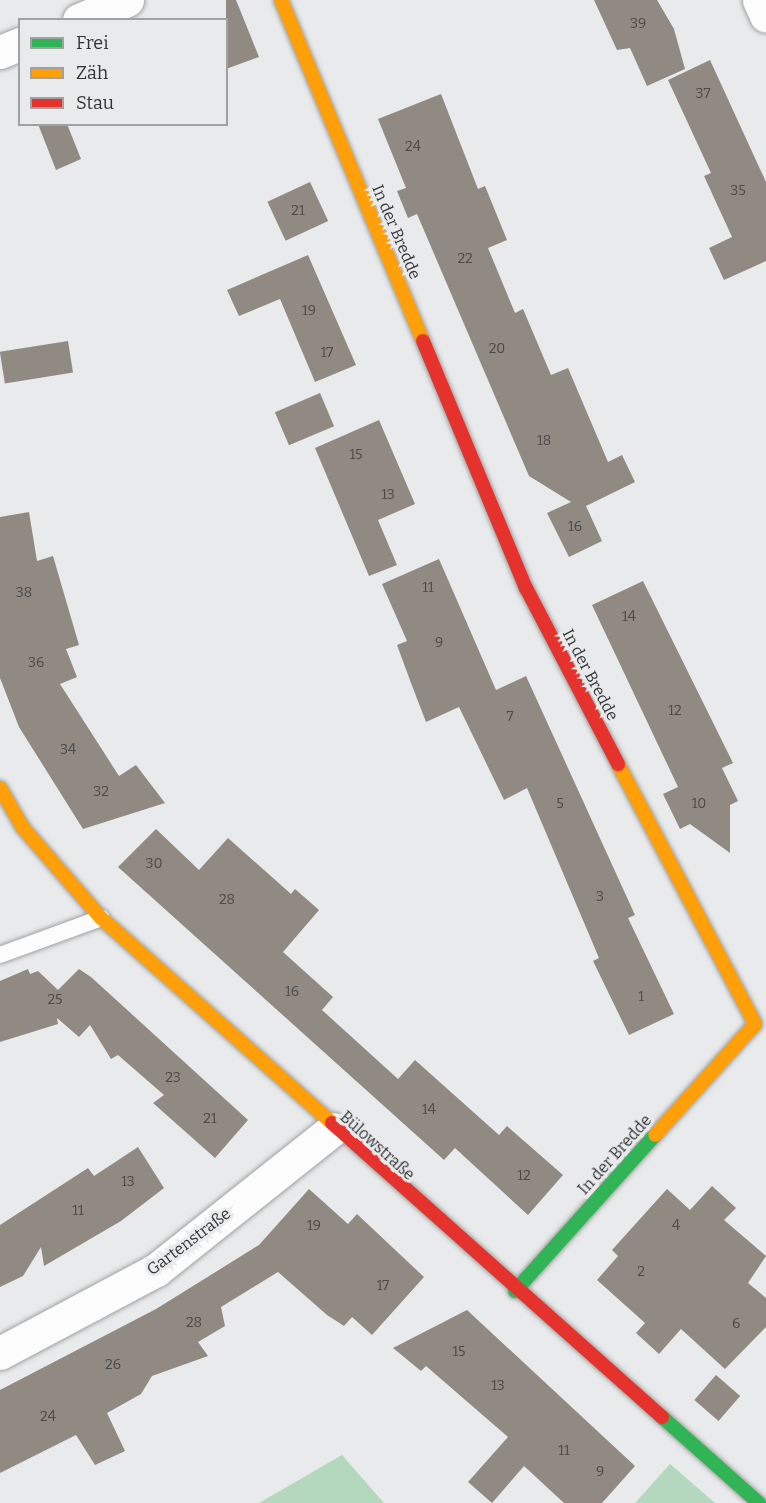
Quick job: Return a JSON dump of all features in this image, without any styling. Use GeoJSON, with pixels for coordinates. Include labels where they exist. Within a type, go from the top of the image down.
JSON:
{"type":"FeatureCollection","features":[{"type":"Feature","properties":{"kind":"street"},"geometry":{"type":"LineString","coordinates":[[84,18],[127,0]]}},
{"type":"Feature","properties":{"kind":"street","name":"In der Bredde"},"geometry":{"type":"LineString","coordinates":[[281,0],[526,588],[755,1023],[515,1291]]}},
{"type":"Feature","properties":{"kind":"street"},"geometry":{"type":"LineString","coordinates":[[759,0],[766,16]]}},
{"type":"Feature","properties":{"kind":"street"},"geometry":{"type":"LineString","coordinates":[[0,52],[18,45]]}},
{"type":"Feature","properties":{"kind":"street","name":"Bülowstraße"},"geometry":{"type":"LineString","coordinates":[[0,788],[23,828],[101,918],[515,1291],[759,1503]]}},
{"type":"Feature","properties":{"kind":"street","name":"Gartenstraße"},"geometry":{"type":"LineString","coordinates":[[0,1353],[156,1270],[333,1129]]}},
{"type":"Feature","properties":{"kind":"lane"},"geometry":{"type":"LineString","coordinates":[[0,955],[101,918]]}},
{"type":"Feature","properties":{"kind":"green space"},"geometry":{"type":"Polygon","coordinates":[[[342,1455],[384,1503],[259,1503],[342,1455]]]}},
{"type":"Feature","properties":{"kind":"green space"},"geometry":{"type":"Polygon","coordinates":[[[670,1464],[715,1503],[635,1503],[670,1464]]]}},
{"type":"Feature","properties":{"kind":"building"},"geometry":{"type":"Polygon","coordinates":[[[226,0],[236,0],[259,57],[228,68],[228,18],[226,18],[226,0]]]}},
{"type":"Feature","properties":{"kind":"building"},"geometry":{"type":"Polygon","coordinates":[[[594,0],[657,0],[674,29],[685,69],[647,86],[630,48],[617,50],[594,0]]]}},
{"type":"Feature","properties":{"kind":"building"},"geometry":{"type":"Polygon","coordinates":[[[710,60],[766,182],[766,261],[724,280],[709,248],[732,237],[704,176],[711,173],[668,80],[710,60]]]}},
{"type":"Feature","properties":{"kind":"building"},"geometry":{"type":"Polygon","coordinates":[[[441,94],[478,189],[485,186],[507,240],[488,248],[515,313],[523,309],[551,375],[568,368],[608,462],[622,455],[635,482],[586,506],[602,541],[569,557],[547,513],[571,502],[529,476],[417,214],[408,218],[397,191],[406,188],[378,119],[441,94]]]}},
{"type":"Feature","properties":{"kind":"building"},"geometry":{"type":"Polygon","coordinates":[[[39,126],[68,126],[81,159],[56,170],[39,126]]]}},
{"type":"Feature","properties":{"kind":"building"},"geometry":{"type":"Polygon","coordinates":[[[310,182],[328,221],[286,241],[267,202],[310,182]]]}},
{"type":"Feature","properties":{"kind":"building"},"geometry":{"type":"Polygon","coordinates":[[[308,255],[356,365],[315,382],[280,299],[239,316],[227,290],[308,255]]]}},
{"type":"Feature","properties":{"kind":"building"},"geometry":{"type":"Polygon","coordinates":[[[68,341],[73,373],[5,383],[0,352],[68,341]]]}},
{"type":"Feature","properties":{"kind":"building"},"geometry":{"type":"Polygon","coordinates":[[[320,393],[334,426],[289,445],[275,412],[320,393]]]}},
{"type":"Feature","properties":{"kind":"building"},"geometry":{"type":"Polygon","coordinates":[[[379,420],[415,504],[378,520],[397,565],[369,576],[315,448],[379,420]]]}},
{"type":"Feature","properties":{"kind":"building"},"geometry":{"type":"Polygon","coordinates":[[[29,512],[37,561],[53,556],[79,645],[66,649],[77,677],[60,684],[119,776],[136,765],[165,803],[83,829],[19,727],[0,678],[0,517],[29,512]]]}},
{"type":"Feature","properties":{"kind":"building"},"geometry":{"type":"Polygon","coordinates":[[[439,559],[496,690],[526,676],[635,915],[628,918],[674,1014],[629,1035],[593,961],[599,958],[527,788],[504,800],[459,707],[426,722],[397,645],[407,641],[382,584],[439,559]]]}},
{"type":"Feature","properties":{"kind":"building"},"geometry":{"type":"Polygon","coordinates":[[[643,581],[733,763],[722,768],[738,801],[730,805],[730,853],[690,824],[680,829],[663,794],[678,787],[592,605],[643,581]]]}},
{"type":"Feature","properties":{"kind":"building"},"geometry":{"type":"Polygon","coordinates":[[[156,829],[199,870],[228,838],[291,894],[295,889],[319,910],[283,952],[333,997],[322,1010],[398,1079],[415,1060],[499,1135],[507,1126],[563,1175],[528,1215],[455,1148],[444,1160],[118,867],[156,829]]]}},
{"type":"Feature","properties":{"kind":"building"},"geometry":{"type":"Polygon","coordinates":[[[28,969],[30,974],[38,971],[58,990],[79,969],[91,977],[248,1120],[215,1158],[153,1103],[164,1095],[118,1055],[111,1059],[90,1025],[79,1037],[57,1018],[58,1024],[0,1042],[0,981],[28,969]]]}},
{"type":"Feature","properties":{"kind":"building"},"geometry":{"type":"Polygon","coordinates":[[[138,1147],[164,1188],[121,1221],[44,1266],[41,1247],[23,1276],[0,1287],[0,1225],[88,1168],[94,1176],[138,1147]]]}},
{"type":"Feature","properties":{"kind":"building"},"geometry":{"type":"Polygon","coordinates":[[[712,1186],[736,1208],[724,1220],[766,1256],[748,1283],[766,1298],[766,1327],[725,1369],[681,1329],[659,1354],[636,1333],[645,1323],[597,1280],[618,1256],[612,1250],[667,1189],[690,1210],[712,1186]]]}},
{"type":"Feature","properties":{"kind":"building"},"geometry":{"type":"Polygon","coordinates":[[[309,1189],[348,1224],[357,1214],[424,1277],[372,1335],[352,1317],[344,1326],[327,1315],[278,1272],[221,1307],[225,1326],[198,1342],[208,1356],[152,1376],[141,1394],[107,1413],[125,1451],[95,1465],[76,1435],[0,1473],[0,1390],[156,1309],[259,1245],[309,1189]]]}},
{"type":"Feature","properties":{"kind":"building"},"geometry":{"type":"Polygon","coordinates":[[[467,1310],[635,1466],[602,1503],[564,1503],[524,1466],[492,1503],[468,1482],[508,1437],[426,1366],[421,1371],[393,1348],[467,1310]]]}},
{"type":"Feature","properties":{"kind":"building"},"geometry":{"type":"Polygon","coordinates":[[[716,1375],[740,1396],[719,1421],[694,1400],[716,1375]]]}},
{"type":"Feature","properties":{"kind":"traffic: fast"},"geometry":{"type":"LineString","coordinates":[[515,1291],[655,1135]]}},
{"type":"Feature","properties":{"kind":"traffic: fast"},"geometry":{"type":"LineString","coordinates":[[662,1417],[759,1503]]}},
{"type":"Feature","properties":{"kind":"traffic: slow"},"geometry":{"type":"LineString","coordinates":[[281,0],[423,341]]}},
{"type":"Feature","properties":{"kind":"traffic: slow"},"geometry":{"type":"LineString","coordinates":[[618,764],[755,1024],[655,1135]]}},
{"type":"Feature","properties":{"kind":"traffic: slow"},"geometry":{"type":"LineString","coordinates":[[0,788],[23,828],[101,918],[332,1123]]}},
{"type":"Feature","properties":{"kind":"traffic: jam"},"geometry":{"type":"LineString","coordinates":[[423,341],[526,588],[618,764]]}},
{"type":"Feature","properties":{"kind":"traffic: jam"},"geometry":{"type":"LineString","coordinates":[[332,1123],[662,1417]]}}]}
